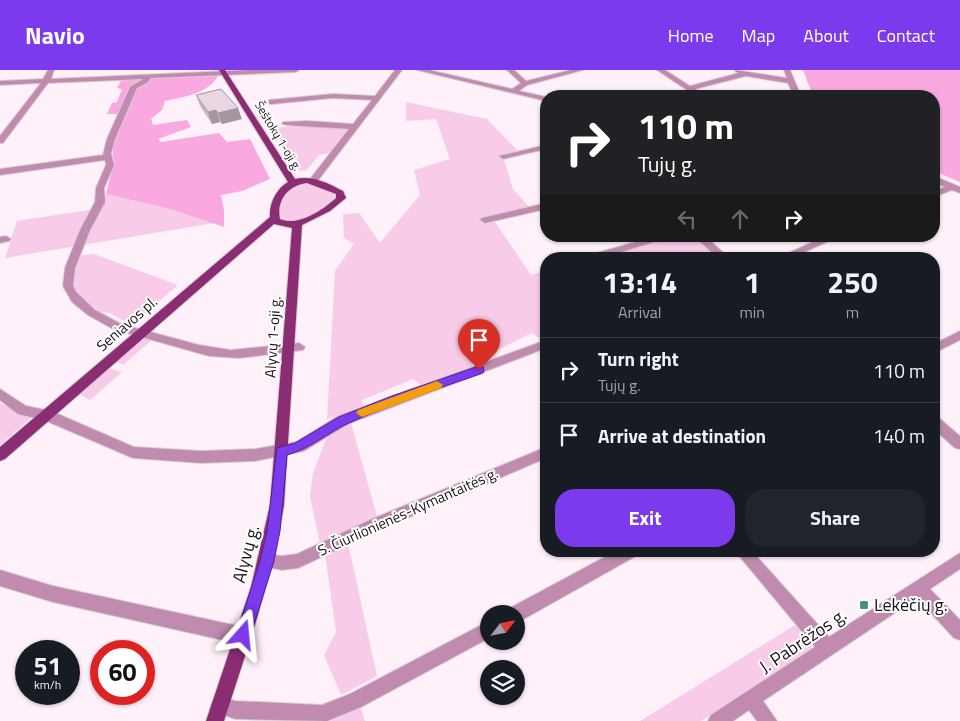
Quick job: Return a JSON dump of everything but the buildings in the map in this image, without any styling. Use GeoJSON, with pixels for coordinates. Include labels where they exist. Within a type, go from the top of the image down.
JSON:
{"type":"FeatureCollection","features":[{"type":"Feature","properties":{"kind":"main road","name":"Šeštokų 1-oji g."},"geometry":{"type":"LineString","coordinates":[[223,72],[292,182]]}},
{"type":"Feature","properties":{"kind":"main road"},"geometry":{"type":"LineString","coordinates":[[313,180],[338,192],[341,198],[334,205],[297,224],[281,224],[274,218],[281,191],[292,182],[313,180]]}},
{"type":"Feature","properties":{"kind":"main road","name":"Seniavos pl."},"geometry":{"type":"LineString","coordinates":[[0,454],[274,218]]}},
{"type":"Feature","properties":{"kind":"main road","name":"Alyvų 1-oji g."},"geometry":{"type":"LineString","coordinates":[[281,452],[294,347],[297,224]]}},
{"type":"Feature","properties":{"kind":"main road","name":"Alyvų g."},"geometry":{"type":"LineString","coordinates":[[218,713],[267,561],[277,505],[281,452]]}},
{"type":"Feature","properties":{"kind":"street"},"geometry":{"type":"LineString","coordinates":[[0,142],[46,81],[51,70]]}},
{"type":"Feature","properties":{"kind":"street"},"geometry":{"type":"LineString","coordinates":[[0,83],[296,70]]}},
{"type":"Feature","properties":{"kind":"street"},"geometry":{"type":"LineString","coordinates":[[313,180],[399,70]]}},
{"type":"Feature","properties":{"kind":"street"},"geometry":{"type":"LineString","coordinates":[[420,70],[516,90],[540,97]]}},
{"type":"Feature","properties":{"kind":"street"},"geometry":{"type":"LineString","coordinates":[[510,70],[525,82]]}},
{"type":"Feature","properties":{"kind":"street"},"geometry":{"type":"LineString","coordinates":[[516,90],[525,82],[564,71],[580,70]]}},
{"type":"Feature","properties":{"kind":"street"},"geometry":{"type":"LineString","coordinates":[[660,70],[692,90]]}},
{"type":"Feature","properties":{"kind":"street"},"geometry":{"type":"LineString","coordinates":[[735,70],[746,74],[791,81]]}},
{"type":"Feature","properties":{"kind":"street"},"geometry":{"type":"LineString","coordinates":[[787,70],[795,90]]}},
{"type":"Feature","properties":{"kind":"street"},"geometry":{"type":"LineString","coordinates":[[689,88],[746,74]]}},
{"type":"Feature","properties":{"kind":"street"},"geometry":{"type":"LineString","coordinates":[[148,77],[145,82],[134,87],[111,139],[108,157],[110,165],[100,188],[100,202],[93,211],[85,229],[68,280],[70,292],[86,309],[122,329],[141,332],[209,352],[232,354],[294,347]]}},
{"type":"Feature","properties":{"kind":"street"},"geometry":{"type":"LineString","coordinates":[[272,102],[333,96],[377,98]]}},
{"type":"Feature","properties":{"kind":"street"},"geometry":{"type":"LineString","coordinates":[[286,124],[308,122],[356,127]]}},
{"type":"Feature","properties":{"kind":"street"},"geometry":{"type":"LineString","coordinates":[[503,156],[540,147]]}},
{"type":"Feature","properties":{"kind":"street"},"geometry":{"type":"LineString","coordinates":[[0,172],[108,157]]}},
{"type":"Feature","properties":{"kind":"street"},"geometry":{"type":"LineString","coordinates":[[940,182],[956,188]]}},
{"type":"Feature","properties":{"kind":"street"},"geometry":{"type":"LineString","coordinates":[[940,192],[956,188]]}},
{"type":"Feature","properties":{"kind":"street"},"geometry":{"type":"LineString","coordinates":[[485,220],[540,207]]}},
{"type":"Feature","properties":{"kind":"street"},"geometry":{"type":"LineString","coordinates":[[611,252],[647,242]]}},
{"type":"Feature","properties":{"kind":"street"},"geometry":{"type":"LineString","coordinates":[[706,242],[717,252]]}},
{"type":"Feature","properties":{"kind":"street"},"geometry":{"type":"LineString","coordinates":[[797,252],[821,242]]}},
{"type":"Feature","properties":{"kind":"street"},"geometry":{"type":"LineString","coordinates":[[940,346],[960,335]]}},
{"type":"Feature","properties":{"kind":"street"},"geometry":{"type":"LineString","coordinates":[[0,394],[22,410],[46,415],[133,452],[201,457],[249,456],[281,452],[298,447],[352,417],[540,346]]}},
{"type":"Feature","properties":{"kind":"street"},"geometry":{"type":"LineString","coordinates":[[940,427],[960,444]]}},
{"type":"Feature","properties":{"kind":"street","name":"S. Čiurlionienės-Kymantaitės g."},"geometry":{"type":"LineString","coordinates":[[267,561],[282,563],[298,561],[377,524],[540,455]]}},
{"type":"Feature","properties":{"kind":"street"},"geometry":{"type":"LineString","coordinates":[[525,609],[620,557]]}},
{"type":"Feature","properties":{"kind":"street"},"geometry":{"type":"LineString","coordinates":[[747,557],[827,648]]}},
{"type":"Feature","properties":{"kind":"street","name":"J. Pabrėžos g."},"geometry":{"type":"LineString","coordinates":[[717,721],[960,560]]}},
{"type":"Feature","properties":{"kind":"street"},"geometry":{"type":"LineString","coordinates":[[0,578],[53,594],[243,635]]}},
{"type":"Feature","properties":{"kind":"street"},"geometry":{"type":"LineString","coordinates":[[918,588],[960,632]]}},
{"type":"Feature","properties":{"kind":"street"},"geometry":{"type":"LineString","coordinates":[[218,713],[235,710],[322,714],[354,701],[480,634]]}},
{"type":"Feature","properties":{"kind":"street"},"geometry":{"type":"LineString","coordinates":[[751,699],[768,721]]}},
{"type":"Feature","properties":{"kind":"shaded area"},"geometry":{"type":"Polygon","coordinates":[[[803,70],[960,70],[960,182],[940,174],[940,90],[811,90],[803,70]]]}},
{"type":"Feature","properties":{"kind":"shaded area"},"geometry":{"type":"Polygon","coordinates":[[[218,76],[208,87],[201,91],[165,101],[162,110],[151,119],[153,125],[187,120],[191,127],[158,139],[161,142],[219,133],[227,142],[250,139],[270,179],[242,191],[221,195],[224,210],[224,227],[170,209],[106,194],[114,162],[112,148],[125,114],[107,114],[112,103],[117,102],[122,89],[117,88],[122,79],[218,76]]]}},
{"type":"Feature","properties":{"kind":"shaded area"},"geometry":{"type":"Polygon","coordinates":[[[406,102],[487,119],[518,151],[504,160],[513,189],[530,208],[491,216],[531,275],[540,273],[540,339],[532,333],[472,363],[472,368],[423,387],[413,379],[362,400],[364,407],[327,419],[335,271],[354,244],[344,238],[343,214],[359,213],[380,243],[420,195],[414,170],[450,159],[436,119],[406,121],[406,102]]]}},
{"type":"Feature","properties":{"kind":"shaded area"},"geometry":{"type":"Polygon","coordinates":[[[296,124],[349,128],[330,153],[319,155],[307,170],[300,171],[273,129],[296,124]]]}},
{"type":"Feature","properties":{"kind":"shaded area"},"geometry":{"type":"Polygon","coordinates":[[[305,182],[333,193],[336,196],[332,204],[300,219],[280,219],[278,214],[285,190],[305,182]]]}},
{"type":"Feature","properties":{"kind":"shaded area"},"geometry":{"type":"Polygon","coordinates":[[[106,194],[170,209],[214,223],[5,258],[17,221],[101,208],[106,194]]]}},
{"type":"Feature","properties":{"kind":"shaded area"},"geometry":{"type":"Polygon","coordinates":[[[654,242],[701,242],[712,252],[618,252],[654,242]]]}},
{"type":"Feature","properties":{"kind":"shaded area"},"geometry":{"type":"Polygon","coordinates":[[[94,254],[178,285],[131,325],[110,313],[100,312],[73,290],[71,281],[78,256],[94,254]]]}},
{"type":"Feature","properties":{"kind":"shaded area"},"geometry":{"type":"Polygon","coordinates":[[[144,336],[162,341],[162,343],[152,340],[123,365],[117,362],[117,360],[144,336]]]}},
{"type":"Feature","properties":{"kind":"shaded area"},"geometry":{"type":"Polygon","coordinates":[[[108,368],[122,372],[90,400],[79,394],[108,368]]]}},
{"type":"Feature","properties":{"kind":"shaded area"},"geometry":{"type":"Polygon","coordinates":[[[0,403],[31,418],[0,445],[0,403]]]}},
{"type":"Feature","properties":{"kind":"shaded area"},"geometry":{"type":"Polygon","coordinates":[[[350,419],[378,520],[320,544],[310,496],[313,473],[326,439],[350,419]]]}},
{"type":"Feature","properties":{"kind":"shaded area"},"geometry":{"type":"Polygon","coordinates":[[[348,543],[377,676],[341,695],[324,655],[336,632],[325,553],[348,543]]]}},
{"type":"Feature","properties":{"kind":"shaded area"},"geometry":{"type":"Polygon","coordinates":[[[800,622],[811,640],[811,649],[701,721],[640,721],[800,622]]]}},
{"type":"Feature","properties":{"kind":"shaded area"},"geometry":{"type":"Polygon","coordinates":[[[360,706],[365,721],[330,721],[360,706]]]}},
{"type":"Feature","properties":{"kind":"slow traffic"},"geometry":{"type":"LineString","coordinates":[[362,413],[437,385]]}},
{"type":"Feature","properties":{"kind":"place","name":"Lekėčių g."},"geometry":{"type":"Point","coordinates":[864,605]}},
{"type":"Feature","properties":{"kind":"route"},"geometry":{"type":"LineString","coordinates":[[243,635],[267,561],[274,531],[281,452],[298,447],[343,420],[479,370]]}}]}
